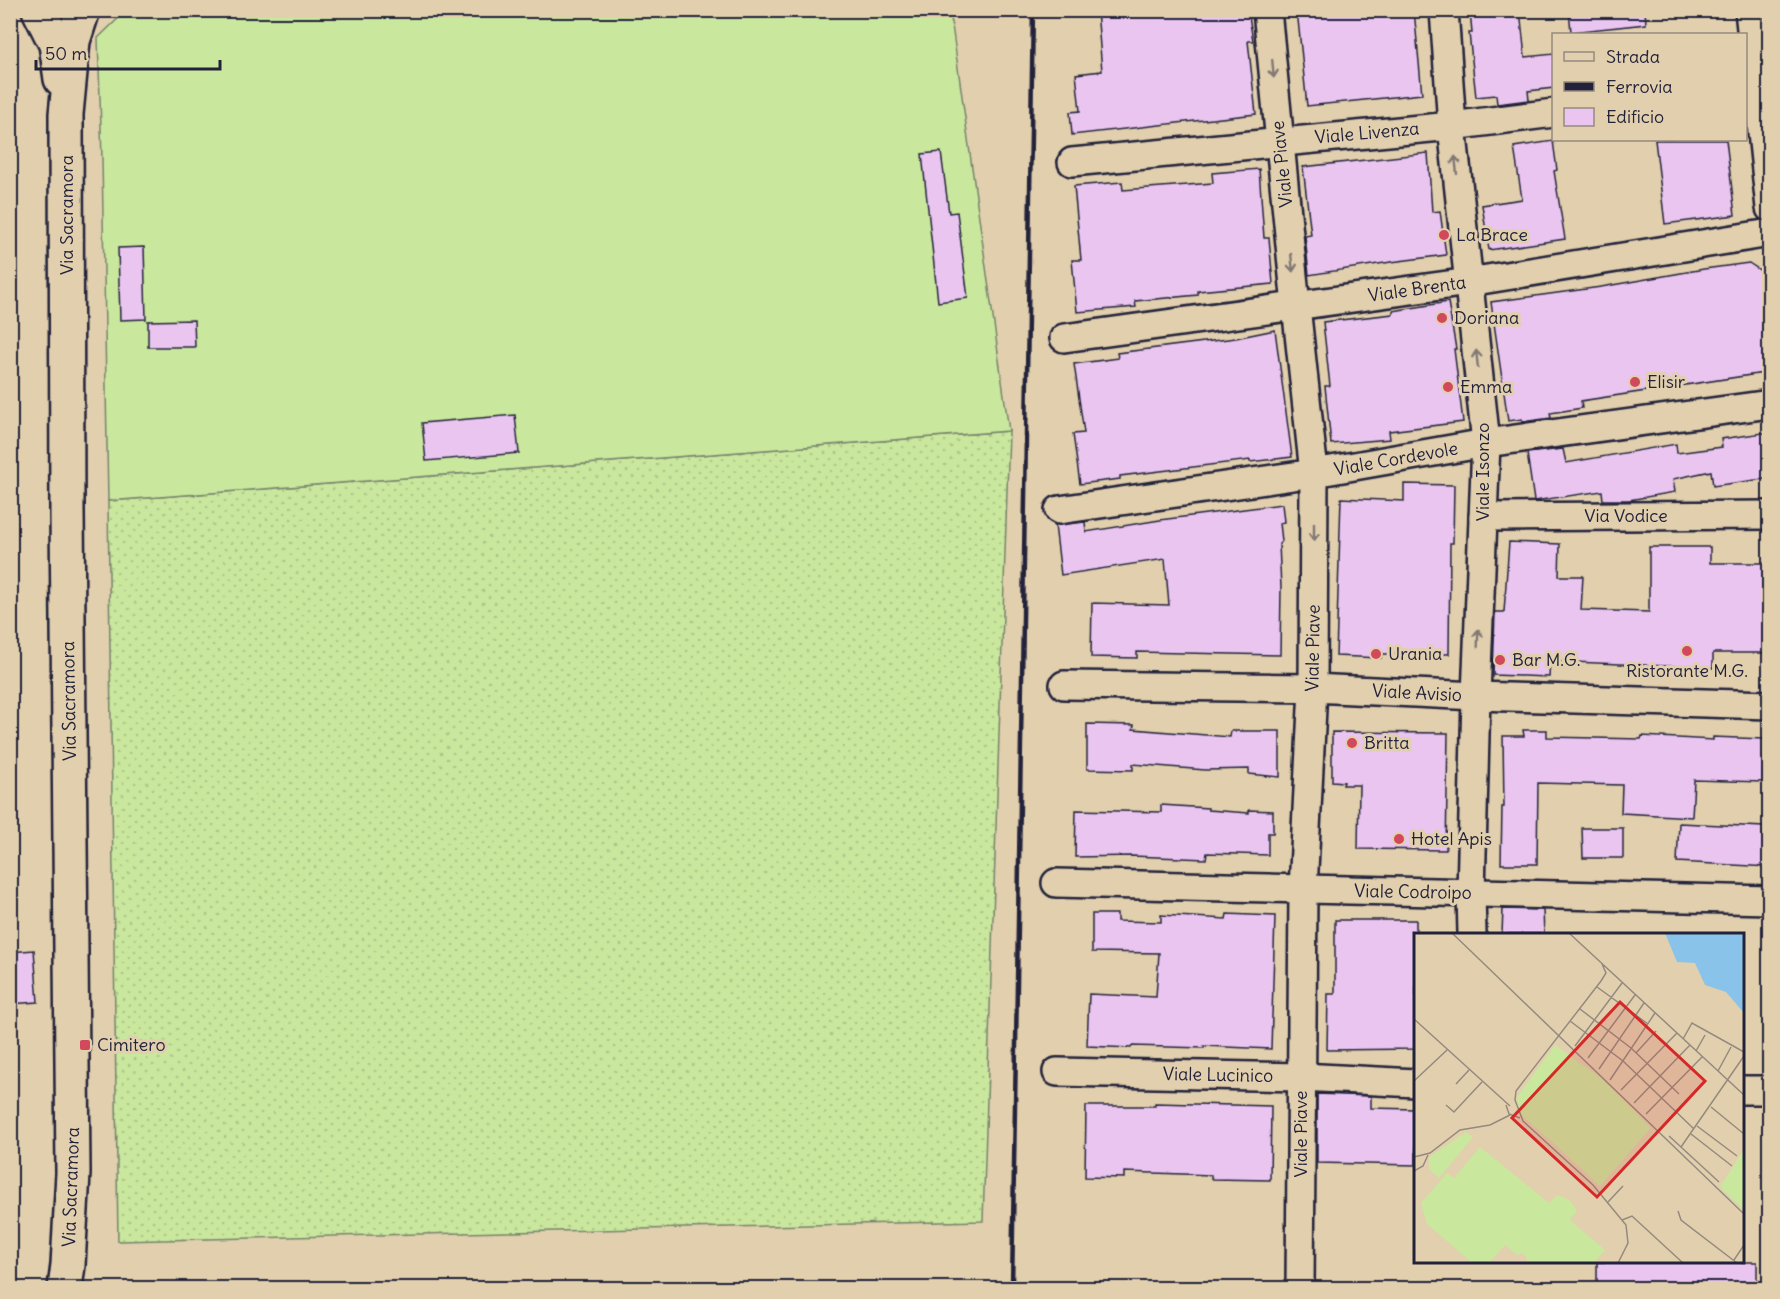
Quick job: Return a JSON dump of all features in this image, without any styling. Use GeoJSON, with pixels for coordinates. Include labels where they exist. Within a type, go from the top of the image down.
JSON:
{"type":"FeatureCollection","features":[{"type":"Feature","properties":{"kind":"street","name":"Via Sacramora"},"geometry":{"type":"LineString","coordinates":[[39,10],[56,44],[66,114]]}},
{"type":"Feature","properties":{"kind":"street","name":"Via Sacramora"},"geometry":{"type":"LineString","coordinates":[[65,1288],[73,1173],[66,114],[73,41],[83,10]]}},
{"type":"Feature","properties":{"kind":"street","name":"Viale Piave"},"geometry":{"type":"LineString","coordinates":[[1267,10],[1314,473],[1313,688],[1303,890],[1300,1288]]}},
{"type":"Feature","properties":{"kind":"street","name":"Viale Isonzo"},"geometry":{"type":"LineString","coordinates":[[1444,10],[1452,126],[1486,443],[1476,696],[1472,933]]}},
{"type":"Feature","properties":{"kind":"street"},"geometry":{"type":"LineString","coordinates":[[1749,10],[1770,208]]}},
{"type":"Feature","properties":{"kind":"street","name":"Viale Livenza"},"geometry":{"type":"LineString","coordinates":[[1072,162],[1452,126],[1552,113]]}},
{"type":"Feature","properties":{"kind":"street","name":"Viale Brenta"},"geometry":{"type":"LineString","coordinates":[[1064,338],[1469,282],[1770,233]]}},
{"type":"Feature","properties":{"kind":"street","name":"Viale Cordevole"},"geometry":{"type":"LineString","coordinates":[[1059,510],[1314,473],[1486,443],[1770,404]]}},
{"type":"Feature","properties":{"kind":"street","name":"Via Vodice"},"geometry":{"type":"LineString","coordinates":[[1483,517],[1770,515]]}},
{"type":"Feature","properties":{"kind":"street","name":"Viale Avisio"},"geometry":{"type":"LineString","coordinates":[[1064,685],[1313,688],[1476,696],[1770,705]]}},
{"type":"Feature","properties":{"kind":"street","name":"Viale Codroipo"},"geometry":{"type":"LineString","coordinates":[[1056,883],[1770,900]]}},
{"type":"Feature","properties":{"kind":"street","name":"Viale Lucinico"},"geometry":{"type":"LineString","coordinates":[[1057,1072],[1301,1077],[1414,1083]]}},
{"type":"Feature","properties":{"kind":"street"},"geometry":{"type":"LineString","coordinates":[[1744,1090],[1770,1090]]}},
{"type":"Feature","properties":{"kind":"green space"},"geometry":{"type":"Polygon","coordinates":[[[127,10],[950,11],[1009,431],[108,501],[98,38],[127,10]]]}},
{"type":"Feature","properties":{"kind":"green space"},"geometry":{"type":"Polygon","coordinates":[[[1009,431],[983,1221],[118,1241],[108,501],[1009,431]]]}},
{"type":"Feature","properties":{"kind":"building"},"geometry":{"type":"Polygon","coordinates":[[[1097,10],[1248,10],[1253,41],[1248,41],[1256,114],[1072,135],[1070,112],[1080,111],[1076,74],[1102,71],[1097,10]]]}},
{"type":"Feature","properties":{"kind":"building"},"geometry":{"type":"Polygon","coordinates":[[[1297,10],[1414,10],[1422,94],[1307,106],[1297,10]]]}},
{"type":"Feature","properties":{"kind":"building"},"geometry":{"type":"Polygon","coordinates":[[[1470,10],[1520,10],[1525,57],[1552,54],[1552,88],[1528,91],[1529,100],[1497,104],[1496,95],[1476,97],[1469,33],[1472,33],[1470,10]]]}},
{"type":"Feature","properties":{"kind":"building"},"geometry":{"type":"Polygon","coordinates":[[[1569,10],[1645,10],[1646,24],[1571,32],[1569,10]]]}},
{"type":"Feature","properties":{"kind":"building"},"geometry":{"type":"Polygon","coordinates":[[[1553,141],[1557,170],[1554,171],[1565,239],[1489,250],[1482,205],[1522,199],[1514,147],[1553,141]]]}},
{"type":"Feature","properties":{"kind":"building"},"geometry":{"type":"Polygon","coordinates":[[[1655,141],[1726,141],[1735,215],[1665,224],[1655,141]]]}},
{"type":"Feature","properties":{"kind":"building"},"geometry":{"type":"Polygon","coordinates":[[[941,152],[949,213],[957,212],[968,298],[938,302],[922,154],[941,152]]]}},
{"type":"Feature","properties":{"kind":"building"},"geometry":{"type":"Polygon","coordinates":[[[1428,153],[1432,212],[1440,211],[1446,255],[1309,275],[1305,236],[1311,235],[1303,167],[1428,153]]]}},
{"type":"Feature","properties":{"kind":"building"},"geometry":{"type":"Polygon","coordinates":[[[1259,169],[1264,238],[1269,238],[1273,284],[1198,291],[1198,295],[1135,301],[1136,307],[1077,312],[1072,260],[1081,260],[1074,186],[1122,182],[1123,190],[1213,183],[1212,173],[1259,169]]]}},
{"type":"Feature","properties":{"kind":"building"},"geometry":{"type":"Polygon","coordinates":[[[144,247],[146,319],[120,320],[118,248],[144,247]]]}},
{"type":"Feature","properties":{"kind":"building"},"geometry":{"type":"Polygon","coordinates":[[[1749,263],[1761,271],[1768,321],[1770,320],[1770,372],[1581,401],[1582,408],[1550,413],[1551,418],[1522,422],[1522,419],[1508,421],[1491,302],[1749,263]]]}},
{"type":"Feature","properties":{"kind":"building"},"geometry":{"type":"Polygon","coordinates":[[[1448,302],[1456,349],[1454,349],[1463,422],[1389,431],[1390,439],[1331,444],[1325,386],[1330,386],[1323,322],[1393,314],[1393,311],[1448,302]]]}},
{"type":"Feature","properties":{"kind":"building"},"geometry":{"type":"Polygon","coordinates":[[[194,320],[195,347],[148,347],[148,321],[194,320]]]}},
{"type":"Feature","properties":{"kind":"building"},"geometry":{"type":"Polygon","coordinates":[[[1275,330],[1292,457],[1120,476],[1120,479],[1080,484],[1073,434],[1084,433],[1074,364],[1118,358],[1117,353],[1236,338],[1275,330]]]}},
{"type":"Feature","properties":{"kind":"building"},"geometry":{"type":"Polygon","coordinates":[[[515,415],[519,453],[426,461],[422,423],[515,415]]]}},
{"type":"Feature","properties":{"kind":"building"},"geometry":{"type":"Polygon","coordinates":[[[1770,432],[1770,478],[1713,486],[1711,471],[1673,479],[1675,492],[1629,500],[1603,500],[1602,491],[1534,501],[1527,453],[1563,449],[1566,463],[1676,444],[1677,453],[1722,447],[1721,439],[1770,432]]]}},
{"type":"Feature","properties":{"kind":"building"},"geometry":{"type":"Polygon","coordinates":[[[1404,484],[1454,485],[1453,543],[1450,543],[1449,654],[1381,654],[1381,658],[1336,656],[1341,498],[1404,501],[1404,484]]]}},
{"type":"Feature","properties":{"kind":"building"},"geometry":{"type":"Polygon","coordinates":[[[1282,504],[1284,522],[1280,523],[1282,541],[1279,544],[1280,655],[1137,652],[1137,658],[1091,657],[1092,603],[1169,605],[1165,559],[1061,575],[1055,525],[1085,522],[1086,532],[1282,504]]]}},
{"type":"Feature","properties":{"kind":"building"},"geometry":{"type":"Polygon","coordinates":[[[1509,542],[1560,544],[1559,576],[1583,576],[1581,610],[1649,612],[1649,547],[1710,547],[1710,563],[1770,563],[1770,653],[1713,653],[1713,668],[1550,661],[1549,677],[1493,675],[1495,612],[1504,612],[1509,542]]]}},
{"type":"Feature","properties":{"kind":"building"},"geometry":{"type":"Polygon","coordinates":[[[1087,724],[1134,725],[1133,729],[1230,737],[1231,731],[1280,731],[1280,777],[1249,774],[1249,769],[1205,770],[1133,764],[1133,770],[1087,769],[1087,724]]]}},
{"type":"Feature","properties":{"kind":"building"},"geometry":{"type":"Polygon","coordinates":[[[1523,730],[1547,730],[1547,737],[1641,739],[1642,736],[1713,740],[1713,737],[1764,739],[1763,782],[1694,780],[1692,817],[1621,813],[1622,785],[1538,783],[1537,864],[1501,864],[1502,807],[1504,807],[1503,736],[1524,736],[1523,730]]]}},
{"type":"Feature","properties":{"kind":"building"},"geometry":{"type":"Polygon","coordinates":[[[1332,732],[1448,733],[1446,850],[1358,849],[1359,785],[1343,785],[1344,782],[1332,781],[1332,732]]]}},
{"type":"Feature","properties":{"kind":"building"},"geometry":{"type":"Polygon","coordinates":[[[1161,805],[1249,813],[1249,810],[1273,811],[1273,833],[1268,833],[1268,855],[1207,853],[1206,859],[1132,856],[1075,857],[1076,810],[1161,812],[1161,805]]]}},
{"type":"Feature","properties":{"kind":"building"},"geometry":{"type":"Polygon","coordinates":[[[1679,823],[1764,827],[1763,836],[1770,836],[1770,867],[1677,862],[1679,823]]]}},
{"type":"Feature","properties":{"kind":"building"},"geometry":{"type":"Polygon","coordinates":[[[1582,828],[1623,828],[1623,858],[1583,858],[1582,828]]]}},
{"type":"Feature","properties":{"kind":"building"},"geometry":{"type":"Polygon","coordinates":[[[1503,909],[1543,910],[1544,933],[1502,933],[1503,909]]]}},
{"type":"Feature","properties":{"kind":"building"},"geometry":{"type":"Polygon","coordinates":[[[1092,914],[1117,914],[1117,921],[1161,922],[1161,915],[1226,919],[1227,914],[1275,916],[1271,1049],[1204,1046],[1204,1048],[1132,1046],[1131,1048],[1087,1046],[1089,994],[1156,997],[1159,953],[1092,952],[1092,914]]]}},
{"type":"Feature","properties":{"kind":"building"},"geometry":{"type":"Polygon","coordinates":[[[1335,920],[1416,920],[1414,1049],[1327,1050],[1328,994],[1335,994],[1335,920]]]}},
{"type":"Feature","properties":{"kind":"building"},"geometry":{"type":"Polygon","coordinates":[[[34,950],[38,1002],[10,1004],[10,952],[34,950]]]}},
{"type":"Feature","properties":{"kind":"building"},"geometry":{"type":"Polygon","coordinates":[[[1317,1094],[1371,1096],[1371,1108],[1414,1109],[1414,1165],[1317,1163],[1317,1094]]]}},
{"type":"Feature","properties":{"kind":"building"},"geometry":{"type":"Polygon","coordinates":[[[1155,1103],[1271,1106],[1270,1180],[1211,1179],[1211,1175],[1124,1172],[1124,1178],[1085,1177],[1086,1106],[1155,1106],[1155,1103]]]}},
{"type":"Feature","properties":{"kind":"building"},"geometry":{"type":"Polygon","coordinates":[[[1757,1262],[1757,1288],[1597,1288],[1597,1263],[1757,1262]]]}},
{"type":"Feature","properties":{"kind":"railway"},"geometry":{"type":"LineString","coordinates":[[1012,1288],[1033,10]]}},
{"type":"Feature","properties":{"kind":"place","name":"La Brace"},"geometry":{"type":"Point","coordinates":[1444,235]}},
{"type":"Feature","properties":{"kind":"place","name":"Doriana"},"geometry":{"type":"Point","coordinates":[1442,318]}},
{"type":"Feature","properties":{"kind":"place","name":"Elisir"},"geometry":{"type":"Point","coordinates":[1635,382]}},
{"type":"Feature","properties":{"kind":"place","name":"Emma"},"geometry":{"type":"Point","coordinates":[1448,387]}},
{"type":"Feature","properties":{"kind":"place","name":"Ristorante M.G."},"geometry":{"type":"Point","coordinates":[1687,651]}},
{"type":"Feature","properties":{"kind":"place","name":"Urania"},"geometry":{"type":"Point","coordinates":[1376,654]}},
{"type":"Feature","properties":{"kind":"place","name":"Bar M.G."},"geometry":{"type":"Point","coordinates":[1500,660]}},
{"type":"Feature","properties":{"kind":"place","name":"Britta"},"geometry":{"type":"Point","coordinates":[1352,743]}},
{"type":"Feature","properties":{"kind":"place","name":"Hotel Apis"},"geometry":{"type":"Point","coordinates":[1399,839]}},
{"type":"Feature","properties":{"kind":"place","name":"Cimitero"},"geometry":{"type":"Point","coordinates":[85,1045]}}]}
